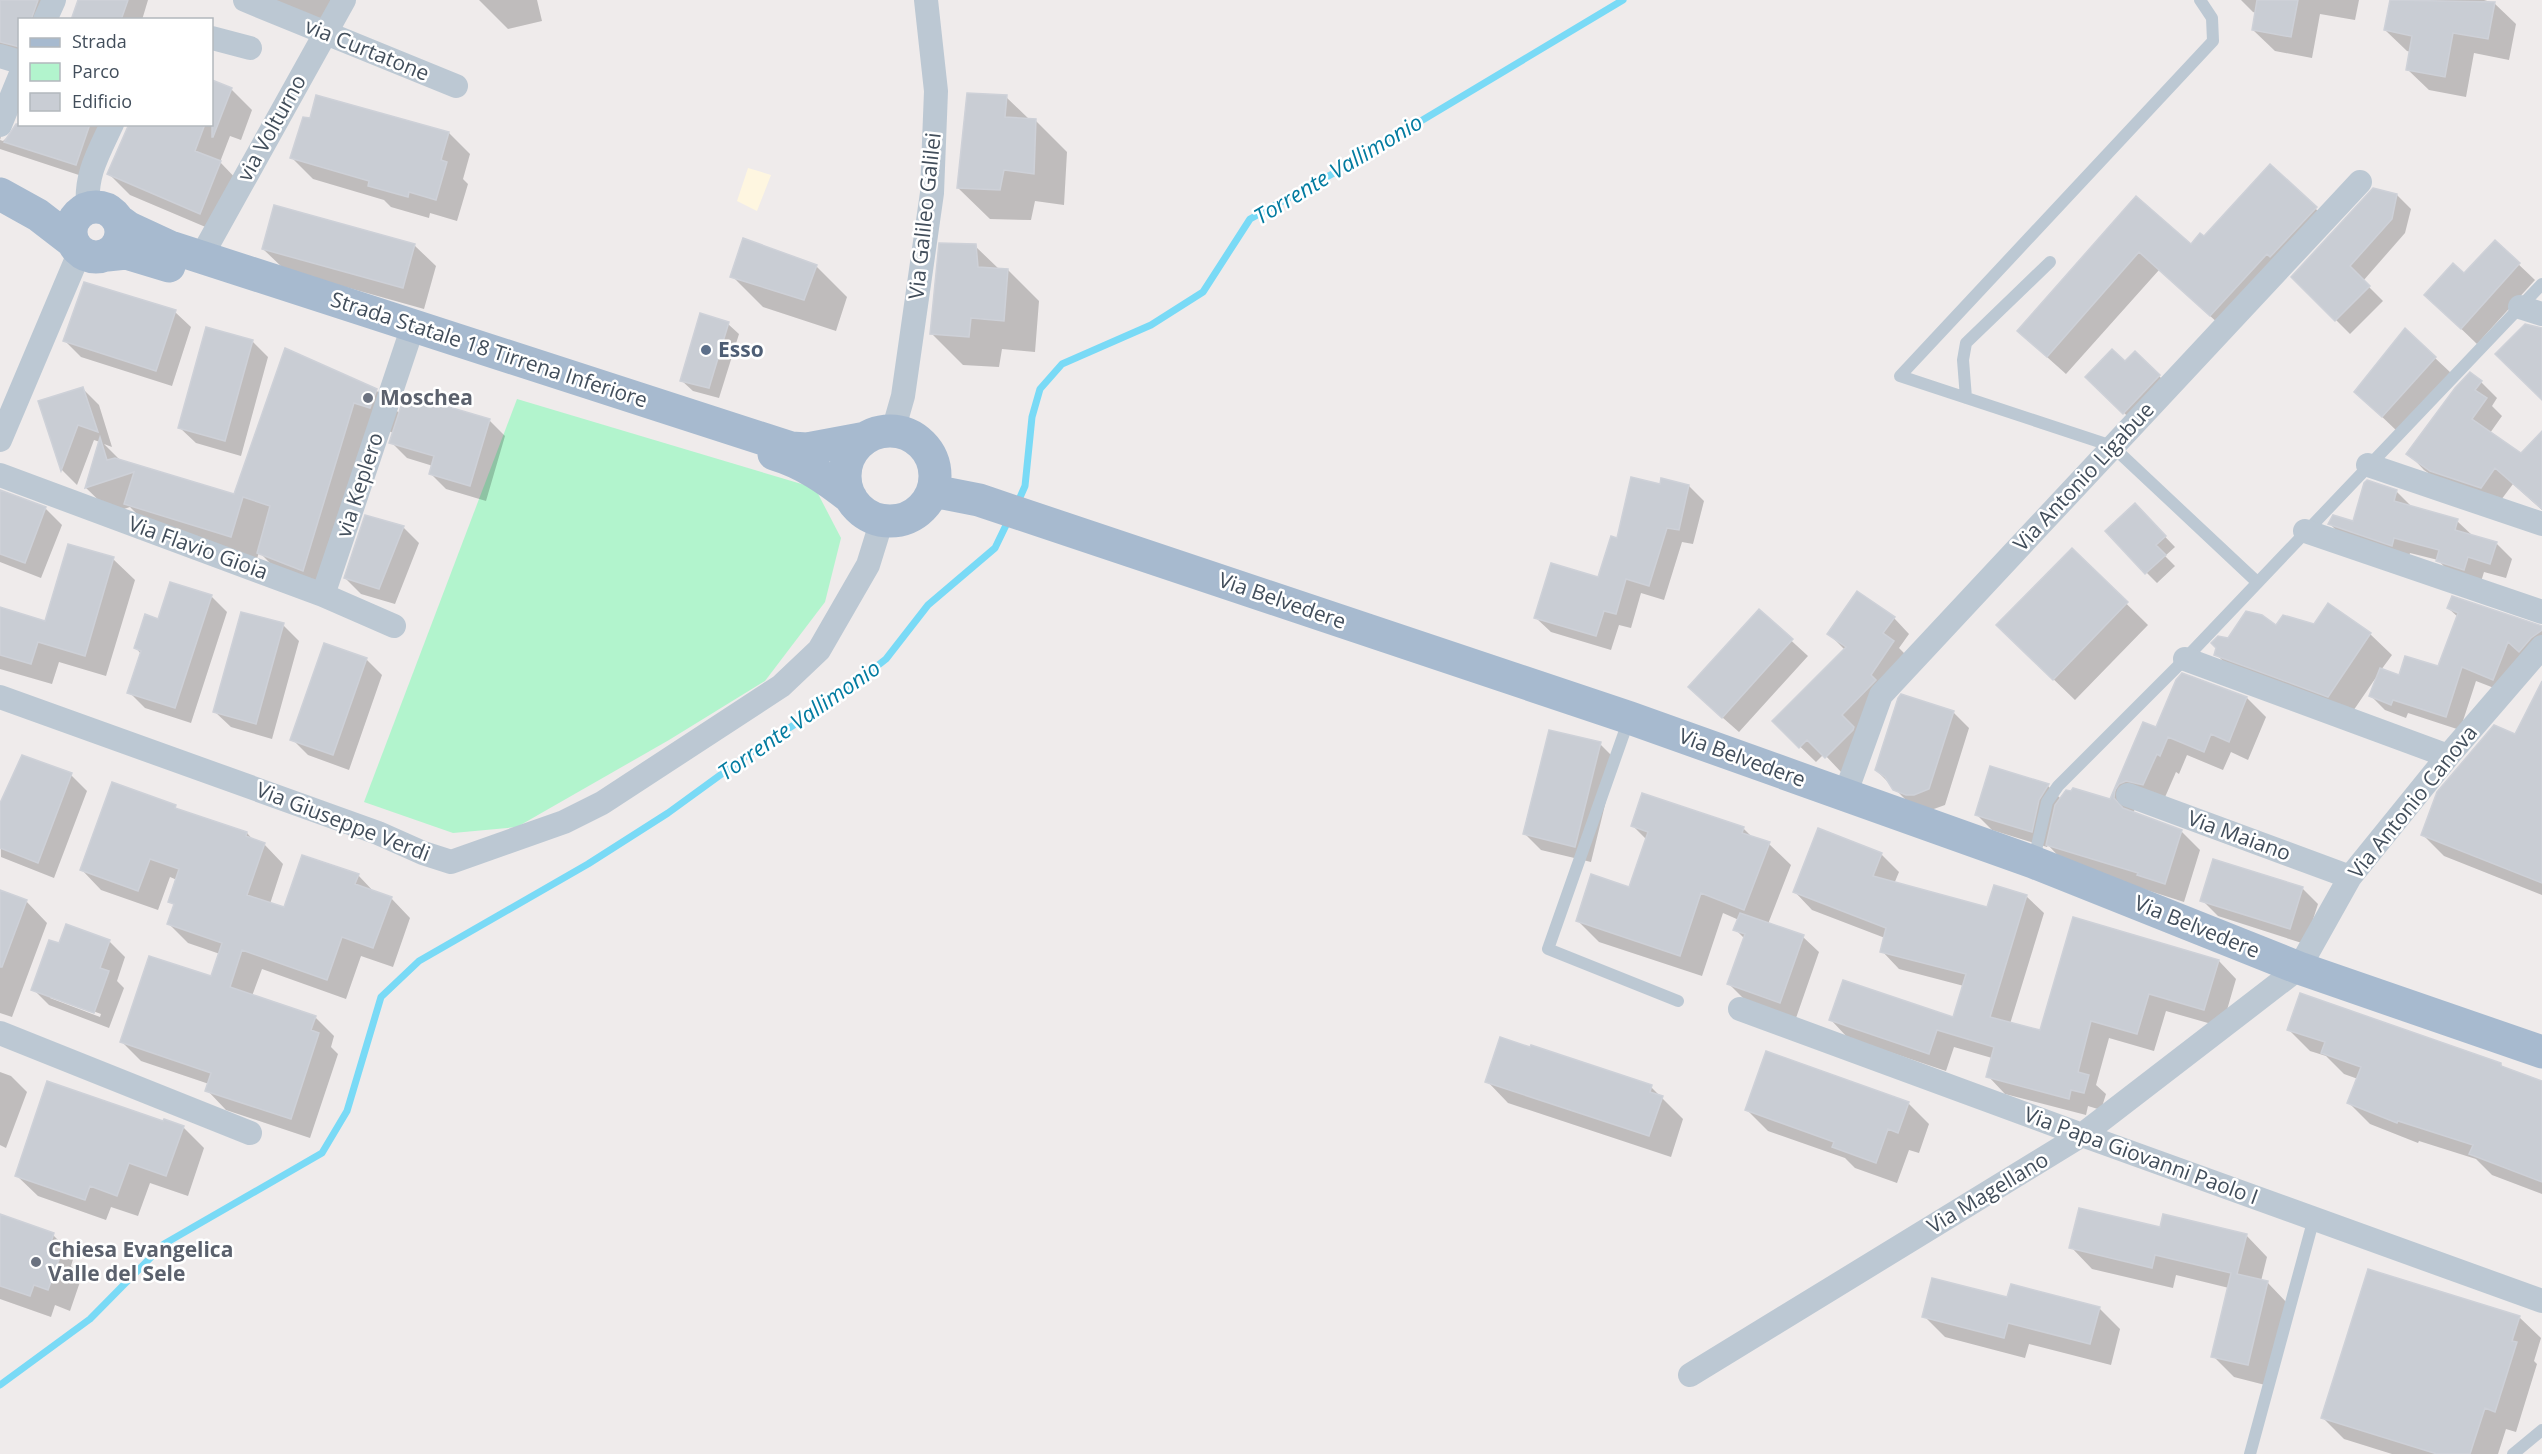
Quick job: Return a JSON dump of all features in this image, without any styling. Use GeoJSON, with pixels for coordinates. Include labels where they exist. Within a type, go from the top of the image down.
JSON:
{"type":"FeatureCollection","features":[{"type":"Feature","properties":{"kind":"main road","name":"Strada Statale 18 Tirrena Inferiore"},"geometry":{"type":"LineString","coordinates":[[0,194],[52,210],[126,253],[796,461],[851,498],[867,514],[882,520]]}},
{"type":"Feature","properties":{"kind":"main road","name":"Strada Statale 18 Tirrena Inferiore"},"geometry":{"type":"LineString","coordinates":[[91,231],[146,237],[791,448],[807,449],[880,434]]}},
{"type":"Feature","properties":{"kind":"main road"},"geometry":{"type":"LineString","coordinates":[[851,498],[847,490],[845,474],[848,459],[855,447],[880,434],[906,434],[919,441],[928,451],[933,464],[935,477],[933,491],[922,507],[907,517],[882,520]]}},
{"type":"Feature","properties":{"kind":"main road","name":"Via Belvedere"},"geometry":{"type":"LineString","coordinates":[[933,491],[979,500],[1013,511],[1630,718],[2033,862],[2300,968],[2542,1052]]}},
{"type":"Feature","properties":{"kind":"street"},"geometry":{"type":"LineString","coordinates":[[46,18],[54,0]]}},
{"type":"Feature","properties":{"kind":"street","name":"via Curtatone"},"geometry":{"type":"LineString","coordinates":[[245,0],[456,86]]}},
{"type":"Feature","properties":{"kind":"street","name":"via Volturno"},"geometry":{"type":"LineString","coordinates":[[201,256],[344,0]]}},
{"type":"Feature","properties":{"kind":"street","name":"Via Galileo Galilei"},"geometry":{"type":"LineString","coordinates":[[880,434],[903,396],[932,193],[936,91],[926,0]]}},
{"type":"Feature","properties":{"kind":"street"},"geometry":{"type":"LineString","coordinates":[[213,38],[250,48]]}},
{"type":"Feature","properties":{"kind":"street"},"geometry":{"type":"LineString","coordinates":[[0,56],[18,61]]}},
{"type":"Feature","properties":{"kind":"street"},"geometry":{"type":"LineString","coordinates":[[0,125],[18,81]]}},
{"type":"Feature","properties":{"kind":"street"},"geometry":{"type":"LineString","coordinates":[[0,440],[91,231],[87,189],[90,174],[111,126]]}},
{"type":"Feature","properties":{"kind":"street","name":"Via Antonio Ligabue"},"geometry":{"type":"LineString","coordinates":[[1845,795],[1881,695],[2360,182]]}},
{"type":"Feature","properties":{"kind":"street","name":"via Keplero"},"geometry":{"type":"LineString","coordinates":[[323,595],[408,341]]}},
{"type":"Feature","properties":{"kind":"street"},"geometry":{"type":"LineString","coordinates":[[2368,465],[2542,524]]}},
{"type":"Feature","properties":{"kind":"street","name":"Via Flavio Gioia"},"geometry":{"type":"LineString","coordinates":[[0,475],[323,595],[394,626]]}},
{"type":"Feature","properties":{"kind":"street","name":"Via Giuseppe Verdi"},"geometry":{"type":"LineString","coordinates":[[0,697],[378,833],[423,854],[451,862],[564,822],[602,803],[781,686],[819,650],[868,565],[882,520]]}},
{"type":"Feature","properties":{"kind":"street"},"geometry":{"type":"LineString","coordinates":[[2305,531],[2542,612]]}},
{"type":"Feature","properties":{"kind":"street","name":"Via Antonio Canova"},"geometry":{"type":"LineString","coordinates":[[2300,968],[2350,877],[2448,756],[2542,647]]}},
{"type":"Feature","properties":{"kind":"street"},"geometry":{"type":"LineString","coordinates":[[2185,659],[2448,756]]}},
{"type":"Feature","properties":{"kind":"street","name":"Via Maiano"},"geometry":{"type":"LineString","coordinates":[[2128,795],[2350,877]]}},
{"type":"Feature","properties":{"kind":"street","name":"Via Magellano"},"geometry":{"type":"LineString","coordinates":[[1690,1375],[2082,1135],[2300,968]]}},
{"type":"Feature","properties":{"kind":"street","name":"Via Papa Giovanni Paolo I"},"geometry":{"type":"LineString","coordinates":[[1740,1009],[2542,1301]]}},
{"type":"Feature","properties":{"kind":"street"},"geometry":{"type":"LineString","coordinates":[[0,1033],[250,1133]]}},
{"type":"Feature","properties":{"kind":"lane"},"geometry":{"type":"LineString","coordinates":[[2200,0],[2212,18],[2213,41],[1900,376],[2112,446],[2257,582]]}},
{"type":"Feature","properties":{"kind":"lane"},"geometry":{"type":"LineString","coordinates":[[1966,398],[1963,360],[1966,343],[2050,262]]}},
{"type":"Feature","properties":{"kind":"lane"},"geometry":{"type":"LineString","coordinates":[[2033,862],[2048,802],[2058,786],[2185,659],[2368,465],[2531,310],[2542,284]]}},
{"type":"Feature","properties":{"kind":"lane"},"geometry":{"type":"LineString","coordinates":[[1630,718],[1548,949],[1678,1001]]}},
{"type":"Feature","properties":{"kind":"lane"},"geometry":{"type":"LineString","coordinates":[[2250,1454],[2314,1218]]}},
{"type":"Feature","properties":{"kind":"lane"},"geometry":{"type":"LineString","coordinates":[[2513,1454],[2542,1430]]}},
{"type":"Feature","properties":{"kind":"shaded area"},"geometry":{"type":"Polygon","coordinates":[[[748,168],[771,175],[757,211],[737,201],[748,168]]]}},
{"type":"Feature","properties":{"kind":"green space"},"geometry":{"type":"Polygon","coordinates":[[[517,399],[815,488],[841,538],[825,602],[765,681],[669,740],[517,827],[453,833],[364,802],[517,399]]]}},
{"type":"Feature","properties":{"kind":"building"},"geometry":{"type":"Polygon","coordinates":[[[0,0],[38,0],[32,18],[18,18],[18,46],[0,42],[0,0]]]}},
{"type":"Feature","properties":{"kind":"building"},"geometry":{"type":"Polygon","coordinates":[[[78,0],[128,0],[122,18],[72,18],[78,0]]]}},
{"type":"Feature","properties":{"kind":"building"},"geometry":{"type":"Polygon","coordinates":[[[2257,0],[2298,0],[2291,37],[2252,30],[2257,0]]]}},
{"type":"Feature","properties":{"kind":"building"},"geometry":{"type":"Polygon","coordinates":[[[2390,0],[2495,2],[2488,39],[2453,33],[2445,77],[2406,70],[2412,36],[2384,30],[2390,0]]]}},
{"type":"Feature","properties":{"kind":"building"},"geometry":{"type":"Polygon","coordinates":[[[213,80],[232,88],[212,137],[213,126],[213,80]]]}},
{"type":"Feature","properties":{"kind":"building"},"geometry":{"type":"Polygon","coordinates":[[[967,93],[1007,95],[1005,117],[1036,119],[1034,174],[1004,170],[1000,190],[957,188],[967,93]]]}},
{"type":"Feature","properties":{"kind":"building"},"geometry":{"type":"Polygon","coordinates":[[[316,95],[449,132],[441,160],[447,162],[436,200],[409,192],[408,197],[368,186],[369,181],[290,158],[303,117],[310,118],[316,95]]]}},
{"type":"Feature","properties":{"kind":"building"},"geometry":{"type":"Polygon","coordinates":[[[16,124],[18,126],[89,126],[76,165],[4,142],[16,124]]]}},
{"type":"Feature","properties":{"kind":"building"},"geometry":{"type":"Polygon","coordinates":[[[128,126],[204,126],[195,151],[221,161],[200,214],[107,174],[128,126]]]}},
{"type":"Feature","properties":{"kind":"building"},"geometry":{"type":"Polygon","coordinates":[[[2270,164],[2317,207],[2270,257],[2267,254],[2210,316],[2139,252],[2047,357],[2017,331],[2136,196],[2191,244],[2200,233],[2204,236],[2270,164]]]}},
{"type":"Feature","properties":{"kind":"building"},"geometry":{"type":"Polygon","coordinates":[[[2373,188],[2397,194],[2392,219],[2350,266],[2370,286],[2335,321],[2291,277],[2373,188]]]}},
{"type":"Feature","properties":{"kind":"building"},"geometry":{"type":"Polygon","coordinates":[[[274,205],[415,244],[403,288],[262,249],[274,205]]]}},
{"type":"Feature","properties":{"kind":"building"},"geometry":{"type":"Polygon","coordinates":[[[743,238],[817,265],[804,300],[730,277],[743,238]]]}},
{"type":"Feature","properties":{"kind":"building"},"geometry":{"type":"Polygon","coordinates":[[[2495,240],[2520,263],[2461,329],[2424,295],[2453,263],[2464,273],[2495,240]]]}},
{"type":"Feature","properties":{"kind":"building"},"geometry":{"type":"Polygon","coordinates":[[[939,243],[976,244],[978,267],[1008,269],[1004,321],[971,318],[969,337],[930,334],[939,243]]]}},
{"type":"Feature","properties":{"kind":"building"},"geometry":{"type":"Polygon","coordinates":[[[84,282],[176,310],[156,371],[63,341],[84,282]]]}},
{"type":"Feature","properties":{"kind":"building"},"geometry":{"type":"Polygon","coordinates":[[[700,313],[729,322],[709,388],[680,381],[700,313]]]}},
{"type":"Feature","properties":{"kind":"building"},"geometry":{"type":"Polygon","coordinates":[[[2525,324],[2542,328],[2542,400],[2495,354],[2525,324]]]}},
{"type":"Feature","properties":{"kind":"building"},"geometry":{"type":"Polygon","coordinates":[[[206,327],[253,340],[225,441],[178,428],[206,327]]]}},
{"type":"Feature","properties":{"kind":"building"},"geometry":{"type":"Polygon","coordinates":[[[2405,328],[2436,357],[2382,417],[2354,392],[2405,328]]]}},
{"type":"Feature","properties":{"kind":"building"},"geometry":{"type":"Polygon","coordinates":[[[285,348],[377,389],[370,408],[354,403],[303,571],[257,553],[270,506],[243,497],[231,537],[124,504],[134,472],[85,488],[100,437],[107,460],[115,458],[234,494],[285,348]]]}},
{"type":"Feature","properties":{"kind":"building"},"geometry":{"type":"Polygon","coordinates":[[[2112,349],[2125,361],[2135,351],[2160,375],[2123,414],[2085,377],[2112,349]]]}},
{"type":"Feature","properties":{"kind":"building"},"geometry":{"type":"Polygon","coordinates":[[[2470,372],[2482,381],[2475,390],[2487,398],[2472,419],[2521,453],[2542,431],[2542,509],[2495,468],[2481,488],[2430,471],[2406,454],[2455,388],[2470,372]]]}},
{"type":"Feature","properties":{"kind":"building"},"geometry":{"type":"Polygon","coordinates":[[[83,387],[98,432],[78,425],[61,471],[38,401],[83,387]]]}},
{"type":"Feature","properties":{"kind":"building"},"geometry":{"type":"Polygon","coordinates":[[[405,394],[490,419],[470,486],[429,474],[434,456],[389,443],[405,394]]]}},
{"type":"Feature","properties":{"kind":"building"},"geometry":{"type":"Polygon","coordinates":[[[1631,477],[1660,484],[1661,478],[1689,485],[1679,530],[1667,528],[1649,586],[1626,579],[1616,614],[1604,611],[1596,636],[1534,618],[1551,563],[1598,577],[1611,536],[1617,538],[1631,477]]]}},
{"type":"Feature","properties":{"kind":"building"},"geometry":{"type":"Polygon","coordinates":[[[2367,480],[2397,490],[2394,501],[2458,519],[2455,530],[2497,542],[2490,564],[2468,557],[2464,570],[2436,561],[2439,550],[2394,538],[2392,546],[2328,524],[2333,515],[2353,521],[2364,483],[2367,480]]]}},
{"type":"Feature","properties":{"kind":"building"},"geometry":{"type":"Polygon","coordinates":[[[0,490],[46,507],[25,563],[0,554],[0,490]]]}},
{"type":"Feature","properties":{"kind":"building"},"geometry":{"type":"Polygon","coordinates":[[[2135,503],[2166,536],[2156,545],[2166,555],[2145,574],[2105,531],[2135,503]]]}},
{"type":"Feature","properties":{"kind":"building"},"geometry":{"type":"Polygon","coordinates":[[[365,515],[404,526],[379,589],[344,578],[365,515]]]}},
{"type":"Feature","properties":{"kind":"building"},"geometry":{"type":"Polygon","coordinates":[[[68,544],[114,557],[85,656],[38,642],[31,664],[0,655],[0,607],[45,621],[68,544]]]}},
{"type":"Feature","properties":{"kind":"building"},"geometry":{"type":"Polygon","coordinates":[[[2072,548],[2128,602],[2053,680],[1996,625],[2072,548]]]}},
{"type":"Feature","properties":{"kind":"building"},"geometry":{"type":"Polygon","coordinates":[[[170,582],[212,595],[175,708],[127,693],[141,651],[134,648],[145,614],[158,619],[170,582]]]}},
{"type":"Feature","properties":{"kind":"building"},"geometry":{"type":"Polygon","coordinates":[[[1857,591],[1895,617],[1883,633],[1894,641],[1871,675],[1876,680],[1842,715],[1854,727],[1853,730],[1825,758],[1807,740],[1799,748],[1772,721],[1846,647],[1827,634],[1857,591]]]}},
{"type":"Feature","properties":{"kind":"building"},"geometry":{"type":"Polygon","coordinates":[[[2452,596],[2542,626],[2542,630],[2531,638],[2519,652],[2508,642],[2493,680],[2462,667],[2446,717],[2393,700],[2391,705],[2369,696],[2380,668],[2399,675],[2405,656],[2438,666],[2458,613],[2447,608],[2452,596]]]}},
{"type":"Feature","properties":{"kind":"building"},"geometry":{"type":"Polygon","coordinates":[[[2328,603],[2371,633],[2328,697],[2214,655],[2216,648],[2211,643],[2218,636],[2228,638],[2246,611],[2262,615],[2276,625],[2283,615],[2314,624],[2328,603]]]}},
{"type":"Feature","properties":{"kind":"building"},"geometry":{"type":"Polygon","coordinates":[[[1759,609],[1793,639],[1722,718],[1688,687],[1759,609]]]}},
{"type":"Feature","properties":{"kind":"building"},"geometry":{"type":"Polygon","coordinates":[[[241,612],[284,623],[256,724],[213,712],[241,612]]]}},
{"type":"Feature","properties":{"kind":"building"},"geometry":{"type":"Polygon","coordinates":[[[324,643],[367,658],[333,755],[290,740],[324,643]]]}},
{"type":"Feature","properties":{"kind":"building"},"geometry":{"type":"Polygon","coordinates":[[[2182,673],[2247,697],[2229,742],[2211,734],[2204,752],[2168,737],[2160,756],[2157,754],[2143,785],[2126,781],[2119,784],[2115,790],[2114,798],[2123,808],[2182,830],[2165,884],[2137,875],[2138,873],[2046,845],[2055,805],[2066,790],[2071,791],[2073,788],[2110,799],[2143,722],[2156,727],[2176,680],[2182,673]]]}},
{"type":"Feature","properties":{"kind":"building"},"geometry":{"type":"Polygon","coordinates":[[[2542,681],[2542,883],[2421,835],[2437,792],[2494,725],[2515,734],[2542,681]]]}},
{"type":"Feature","properties":{"kind":"building"},"geometry":{"type":"Polygon","coordinates":[[[1901,694],[1954,711],[1929,789],[1914,795],[1906,795],[1893,790],[1885,777],[1875,770],[1901,694]]]}},
{"type":"Feature","properties":{"kind":"building"},"geometry":{"type":"Polygon","coordinates":[[[1549,730],[1601,742],[1575,847],[1523,834],[1549,730]]]}},
{"type":"Feature","properties":{"kind":"building"},"geometry":{"type":"Polygon","coordinates":[[[22,755],[72,773],[38,863],[0,848],[0,803],[22,755]]]}},
{"type":"Feature","properties":{"kind":"building"},"geometry":{"type":"Polygon","coordinates":[[[1990,766],[2049,784],[2039,800],[2032,832],[1975,815],[1990,766]]]}},
{"type":"Feature","properties":{"kind":"building"},"geometry":{"type":"Polygon","coordinates":[[[112,782],[176,805],[175,808],[247,832],[246,836],[265,843],[247,895],[284,907],[302,855],[359,874],[355,884],[392,897],[373,948],[342,937],[327,980],[242,950],[230,987],[316,1016],[311,1030],[319,1033],[291,1119],[205,1091],[211,1073],[120,1042],[149,956],[211,976],[222,943],[167,924],[174,904],[168,902],[179,869],[150,859],[138,891],[80,870],[112,782]]]}},
{"type":"Feature","properties":{"kind":"building"},"geometry":{"type":"Polygon","coordinates":[[[1642,793],[1744,827],[1742,833],[1770,842],[1744,910],[1701,893],[1680,956],[1576,921],[1591,874],[1629,887],[1648,832],[1631,826],[1642,793]]]}},
{"type":"Feature","properties":{"kind":"building"},"geometry":{"type":"Polygon","coordinates":[[[1818,828],[1882,853],[1873,876],[1987,907],[1994,885],[2027,895],[1990,1017],[2040,1030],[2073,917],[2219,960],[2204,1010],[2149,994],[2137,1034],[2091,1021],[2078,1072],[2089,1075],[2084,1093],[2071,1090],[2069,1099],[1986,1077],[1994,1047],[1937,1030],[1929,1054],[1829,1020],[1843,980],[1953,1017],[1966,974],[1880,952],[1886,928],[1793,892],[1818,828]]]}},
{"type":"Feature","properties":{"kind":"building"},"geometry":{"type":"Polygon","coordinates":[[[2213,859],[2303,887],[2290,929],[2200,901],[2213,859]]]}},
{"type":"Feature","properties":{"kind":"building"},"geometry":{"type":"Polygon","coordinates":[[[0,890],[27,900],[2,967],[0,967],[0,890]]]}},
{"type":"Feature","properties":{"kind":"building"},"geometry":{"type":"Polygon","coordinates":[[[1740,913],[1804,935],[1780,1003],[1727,984],[1745,934],[1733,930],[1740,913]]]}},
{"type":"Feature","properties":{"kind":"building"},"geometry":{"type":"Polygon","coordinates":[[[66,924],[110,940],[100,968],[109,971],[94,1013],[31,990],[49,940],[59,943],[66,924]]]}},
{"type":"Feature","properties":{"kind":"building"},"geometry":{"type":"Polygon","coordinates":[[[2300,993],[2501,1063],[2501,1066],[2542,1081],[2542,1182],[2469,1154],[2473,1145],[2398,1121],[2397,1123],[2347,1103],[2361,1067],[2321,1053],[2325,1042],[2287,1030],[2300,993]]]}},
{"type":"Feature","properties":{"kind":"building"},"geometry":{"type":"Polygon","coordinates":[[[1500,1037],[1652,1085],[1650,1092],[1663,1096],[1649,1136],[1485,1082],[1500,1037]]]}},
{"type":"Feature","properties":{"kind":"building"},"geometry":{"type":"Polygon","coordinates":[[[1766,1051],[1909,1102],[1898,1133],[1888,1129],[1876,1163],[1832,1147],[1834,1142],[1745,1110],[1766,1051]]]}},
{"type":"Feature","properties":{"kind":"building"},"geometry":{"type":"Polygon","coordinates":[[[47,1081],[163,1121],[164,1119],[184,1126],[166,1176],[129,1163],[117,1196],[90,1186],[85,1200],[15,1176],[47,1081]]]}},
{"type":"Feature","properties":{"kind":"building"},"geometry":{"type":"Polygon","coordinates":[[[2079,1208],[2160,1227],[2163,1214],[2247,1234],[2237,1274],[2268,1281],[2248,1365],[2211,1357],[2231,1273],[2155,1255],[2152,1268],[2069,1248],[2079,1208]]]}},
{"type":"Feature","properties":{"kind":"building","name":"Chiesa Evangelica Valle del Sele"},"geometry":{"type":"Polygon","coordinates":[[[0,1214],[54,1233],[49,1249],[61,1254],[48,1290],[34,1285],[30,1296],[0,1286],[0,1214]]]}},
{"type":"Feature","properties":{"kind":"building"},"geometry":{"type":"Polygon","coordinates":[[[2368,1269],[2520,1316],[2512,1341],[2517,1342],[2495,1412],[2485,1408],[2470,1454],[2437,1454],[2321,1418],[2368,1269]]]}},
{"type":"Feature","properties":{"kind":"building"},"geometry":{"type":"Polygon","coordinates":[[[1932,1278],[2007,1297],[2011,1284],[2100,1307],[2090,1344],[2008,1323],[2004,1338],[1922,1317],[1932,1278]]]}},
{"type":"Feature","properties":{"kind":"waterway","name":"Torrente Vallimonio"},"geometry":{"type":"LineString","coordinates":[[1017,504],[1025,486],[1032,417],[1040,389],[1062,364],[1151,325],[1203,292],[1250,219],[1334,173],[1623,0]]}},
{"type":"Feature","properties":{"kind":"waterway","name":"Torrente Vallimonio"},"geometry":{"type":"LineString","coordinates":[[0,1385],[90,1319],[164,1244],[322,1153],[347,1111],[381,997],[419,961],[588,864],[668,813],[756,749],[835,699],[886,659],[928,605],[995,548],[1009,519]]}},
{"type":"Feature","properties":{"kind":"place","name":"Esso"},"geometry":{"type":"Point","coordinates":[706,350]}},
{"type":"Feature","properties":{"kind":"place","name":"Moschea"},"geometry":{"type":"Point","coordinates":[368,398]}},
{"type":"Feature","properties":{"kind":"place","name":"Chiesa Evangelica Valle del Sele"},"geometry":{"type":"Point","coordinates":[36,1262]}}]}
